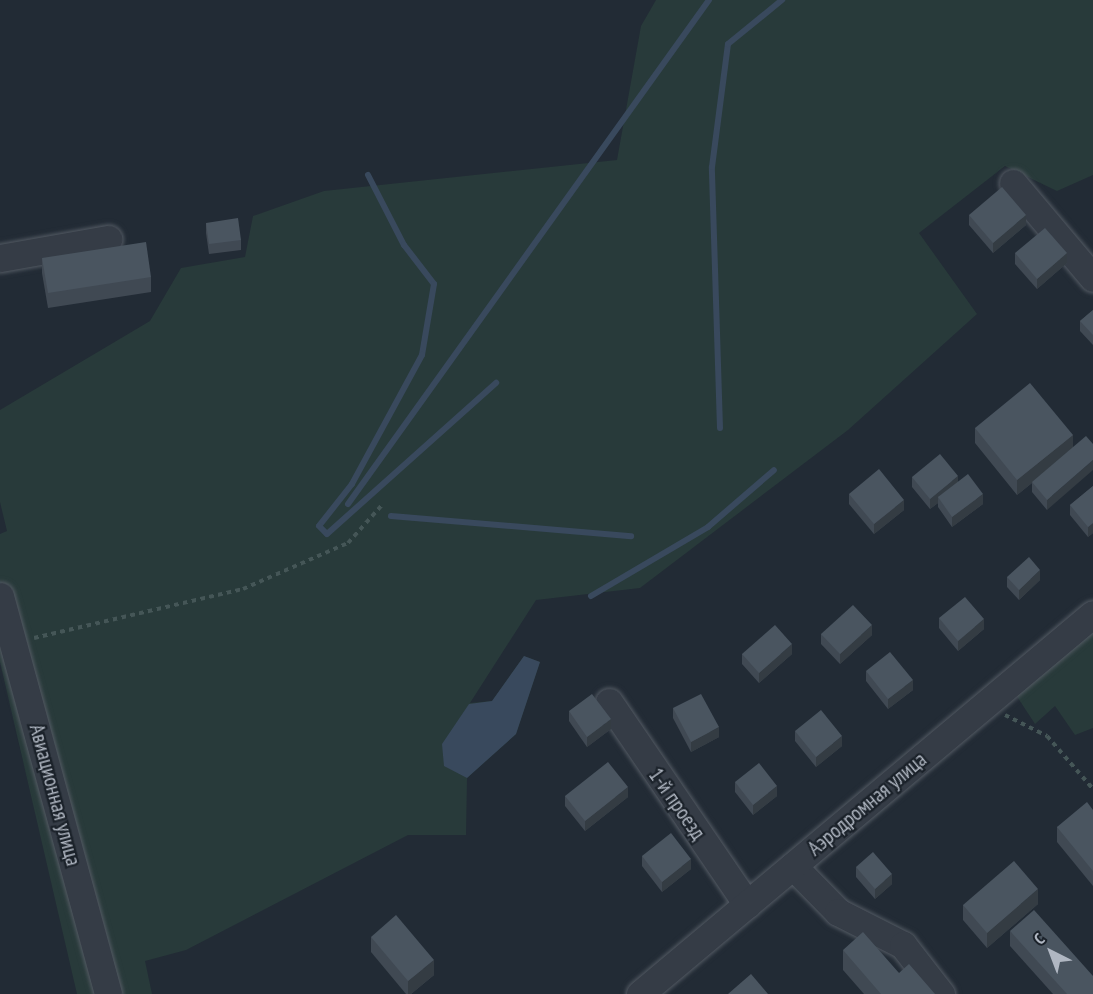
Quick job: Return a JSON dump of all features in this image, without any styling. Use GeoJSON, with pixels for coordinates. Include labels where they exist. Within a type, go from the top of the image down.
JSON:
{"type":"FeatureCollection","features":[{"type":"Feature","properties":{"kind":"street"},"geometry":{"type":"LineString","coordinates":[[1013,183],[1093,278]]}},
{"type":"Feature","properties":{"kind":"street"},"geometry":{"type":"LineString","coordinates":[[0,258],[108,239]]}},
{"type":"Feature","properties":{"kind":"street","name":"Авиационная улица"},"geometry":{"type":"LineString","coordinates":[[0,596],[108,994]]}},
{"type":"Feature","properties":{"kind":"street","name":"Аэродромная улица"},"geometry":{"type":"LineString","coordinates":[[640,994],[1093,614]]}},
{"type":"Feature","properties":{"kind":"street","name":"1-й проезд"},"geometry":{"type":"LineString","coordinates":[[609,702],[747,904]]}},
{"type":"Feature","properties":{"kind":"street"},"geometry":{"type":"LineString","coordinates":[[793,866],[838,912],[903,945],[941,994]]}},
{"type":"Feature","properties":{"kind":"path"},"geometry":{"type":"LineString","coordinates":[[13,643],[243,589],[348,543],[381,505]]}},
{"type":"Feature","properties":{"kind":"path"},"geometry":{"type":"LineString","coordinates":[[986,706],[1047,736],[1093,789]]}},
{"type":"Feature","properties":{"kind":"shaded area"},"geometry":{"type":"Polygon","coordinates":[[[656,0],[1093,0],[1093,175],[1057,191],[1005,166],[919,233],[977,314],[848,430],[640,588],[536,600],[470,703],[492,701],[524,656],[540,662],[516,734],[467,778],[466,835],[408,835],[186,950],[145,961],[152,994],[77,994],[0,662],[0,534],[7,531],[0,502],[0,410],[150,321],[181,268],[245,257],[253,216],[324,191],[617,160],[641,26],[656,0]]]}},
{"type":"Feature","properties":{"kind":"shaded area"},"geometry":{"type":"Polygon","coordinates":[[[1093,620],[1093,728],[1075,735],[1055,706],[1035,724],[1012,689],[1093,620]]]}},
{"type":"Feature","properties":{"kind":"water"},"geometry":{"type":"Polygon","coordinates":[[[524,656],[540,662],[516,734],[467,778],[444,766],[442,744],[469,704],[492,701],[524,656]]]}},
{"type":"Feature","properties":{"kind":"building"},"geometry":{"type":"Polygon","coordinates":[[[1002,187],[1026,215],[993,243],[969,215],[1002,187]]]}},
{"type":"Feature","properties":{"kind":"building"},"geometry":{"type":"Polygon","coordinates":[[[238,218],[241,240],[209,244],[206,223],[238,218]]]}},
{"type":"Feature","properties":{"kind":"building"},"geometry":{"type":"Polygon","coordinates":[[[1045,228],[1067,253],[1037,279],[1015,253],[1045,228]]]}},
{"type":"Feature","properties":{"kind":"building"},"geometry":{"type":"Polygon","coordinates":[[[146,242],[151,277],[48,293],[42,258],[146,242]]]}},
{"type":"Feature","properties":{"kind":"building"},"geometry":{"type":"Polygon","coordinates":[[[1093,310],[1093,335],[1080,321],[1093,310]]]}},
{"type":"Feature","properties":{"kind":"building"},"geometry":{"type":"Polygon","coordinates":[[[1030,383],[1073,435],[1017,480],[975,428],[1030,383]]]}},
{"type":"Feature","properties":{"kind":"building"},"geometry":{"type":"Polygon","coordinates":[[[1086,436],[1093,444],[1093,460],[1047,500],[1032,482],[1086,436]]]}},
{"type":"Feature","properties":{"kind":"building"},"geometry":{"type":"Polygon","coordinates":[[[940,454],[958,476],[930,499],[912,477],[940,454]]]}},
{"type":"Feature","properties":{"kind":"building"},"geometry":{"type":"Polygon","coordinates":[[[879,469],[904,500],[874,524],[849,494],[879,469]]]}},
{"type":"Feature","properties":{"kind":"building"},"geometry":{"type":"Polygon","coordinates":[[[968,474],[983,494],[952,517],[938,497],[968,474]]]}},
{"type":"Feature","properties":{"kind":"building"},"geometry":{"type":"Polygon","coordinates":[[[1093,486],[1093,523],[1088,527],[1070,505],[1093,486]]]}},
{"type":"Feature","properties":{"kind":"building"},"geometry":{"type":"Polygon","coordinates":[[[1029,557],[1040,570],[1019,590],[1007,577],[1029,557]]]}},
{"type":"Feature","properties":{"kind":"building"},"geometry":{"type":"Polygon","coordinates":[[[965,597],[984,619],[958,641],[939,618],[965,597]]]}},
{"type":"Feature","properties":{"kind":"building"},"geometry":{"type":"Polygon","coordinates":[[[853,605],[872,625],[840,654],[821,634],[853,605]]]}},
{"type":"Feature","properties":{"kind":"building"},"geometry":{"type":"Polygon","coordinates":[[[775,625],[792,644],[759,673],[742,654],[775,625]]]}},
{"type":"Feature","properties":{"kind":"building"},"geometry":{"type":"Polygon","coordinates":[[[890,652],[913,680],[888,699],[866,671],[890,652]]]}},
{"type":"Feature","properties":{"kind":"building"},"geometry":{"type":"Polygon","coordinates":[[[592,694],[611,719],[587,737],[569,711],[592,694]]]}},
{"type":"Feature","properties":{"kind":"building"},"geometry":{"type":"Polygon","coordinates":[[[701,694],[719,727],[691,742],[673,708],[701,694]]]}},
{"type":"Feature","properties":{"kind":"building"},"geometry":{"type":"Polygon","coordinates":[[[821,710],[842,736],[816,757],[795,731],[821,710]]]}},
{"type":"Feature","properties":{"kind":"building"},"geometry":{"type":"Polygon","coordinates":[[[608,762],[628,787],[585,821],[565,796],[608,762]]]}},
{"type":"Feature","properties":{"kind":"building"},"geometry":{"type":"Polygon","coordinates":[[[759,763],[777,786],[753,805],[735,782],[759,763]]]}},
{"type":"Feature","properties":{"kind":"building"},"geometry":{"type":"Polygon","coordinates":[[[1087,802],[1093,810],[1093,871],[1057,827],[1087,802]]]}},
{"type":"Feature","properties":{"kind":"building"},"geometry":{"type":"Polygon","coordinates":[[[671,833],[691,859],[662,882],[642,856],[671,833]]]}},
{"type":"Feature","properties":{"kind":"building"},"geometry":{"type":"Polygon","coordinates":[[[873,852],[892,874],[875,889],[856,867],[873,852]]]}},
{"type":"Feature","properties":{"kind":"building"},"geometry":{"type":"Polygon","coordinates":[[[1014,861],[1038,889],[987,933],[963,905],[1014,861]]]}},
{"type":"Feature","properties":{"kind":"building"},"geometry":{"type":"Polygon","coordinates":[[[1034,910],[1093,976],[1093,994],[1067,994],[1010,931],[1034,910]]]}},
{"type":"Feature","properties":{"kind":"building"},"geometry":{"type":"Polygon","coordinates":[[[396,915],[434,960],[408,981],[371,937],[396,915]]]}},
{"type":"Feature","properties":{"kind":"building"},"geometry":{"type":"Polygon","coordinates":[[[863,932],[899,973],[909,964],[935,994],[881,994],[843,950],[863,932]]]}},
{"type":"Feature","properties":{"kind":"building"},"geometry":{"type":"Polygon","coordinates":[[[751,974],[768,994],[728,994],[751,974]]]}},
{"type":"Feature","properties":{"kind":"waterway"},"geometry":{"type":"LineString","coordinates":[[348,504],[709,0]]}},
{"type":"Feature","properties":{"kind":"waterway"},"geometry":{"type":"LineString","coordinates":[[720,428],[712,167],[728,44],[782,0]]}},
{"type":"Feature","properties":{"kind":"waterway"},"geometry":{"type":"LineString","coordinates":[[368,175],[404,245],[434,284],[422,355],[352,484],[319,526],[327,534],[496,383]]}},
{"type":"Feature","properties":{"kind":"waterway"},"geometry":{"type":"LineString","coordinates":[[591,596],[708,527],[774,470]]}},
{"type":"Feature","properties":{"kind":"waterway"},"geometry":{"type":"LineString","coordinates":[[391,516],[631,536]]}}]}
